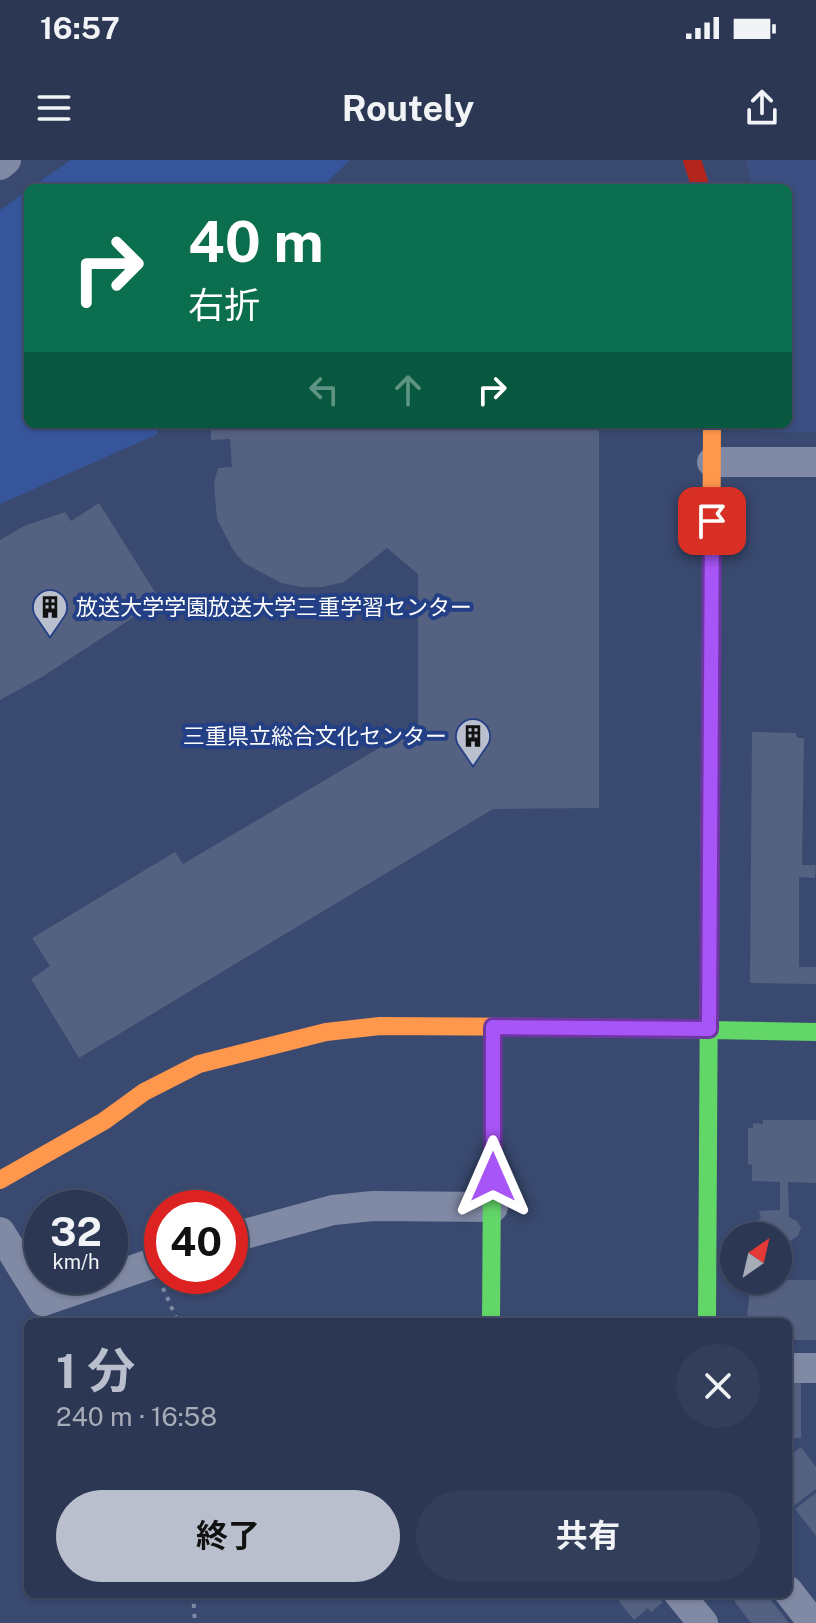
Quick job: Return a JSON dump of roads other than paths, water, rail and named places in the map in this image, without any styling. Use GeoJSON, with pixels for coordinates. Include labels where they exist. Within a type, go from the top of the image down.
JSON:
{"type":"FeatureCollection","features":[{"type":"Feature","properties":{"kind":"street"},"geometry":{"type":"LineString","coordinates":[[0,165],[6,160]]}},
{"type":"Feature","properties":{"kind":"street"},"geometry":{"type":"LineString","coordinates":[[692,160],[700,184]]}},
{"type":"Feature","properties":{"kind":"street"},"geometry":{"type":"LineString","coordinates":[[707,1318],[712,428]]}},
{"type":"Feature","properties":{"kind":"street"},"geometry":{"type":"LineString","coordinates":[[712,462],[816,462]]}},
{"type":"Feature","properties":{"kind":"street"},"geometry":{"type":"LineString","coordinates":[[0,1180],[104,1121],[144,1092],[199,1064],[256,1048],[353,1029],[380,1026],[816,1032]]}},
{"type":"Feature","properties":{"kind":"street"},"geometry":{"type":"LineString","coordinates":[[491,1318],[493,1027]]}},
{"type":"Feature","properties":{"kind":"street"},"geometry":{"type":"LineString","coordinates":[[248,1233],[333,1210],[373,1206],[493,1207]]}},
{"type":"Feature","properties":{"kind":"street"},"geometry":{"type":"LineString","coordinates":[[0,1232],[43,1301],[144,1266]]}},
{"type":"Feature","properties":{"kind":"street"},"geometry":{"type":"LineString","coordinates":[[792,1368],[816,1368]]}},
{"type":"Feature","properties":{"kind":"street"},"geometry":{"type":"LineString","coordinates":[[792,1596],[813,1623]]}},
{"type":"Feature","properties":{"kind":"street"},"geometry":{"type":"LineString","coordinates":[[682,1598],[703,1623]]}},
{"type":"Feature","properties":{"kind":"place","name":"放送大学学園放送大学三重学習センター"},"geometry":{"type":"Point","coordinates":[50,638]}},
{"type":"Feature","properties":{"kind":"place","name":"三重県立総合文化センター"},"geometry":{"type":"Point","coordinates":[473,767]}}]}
